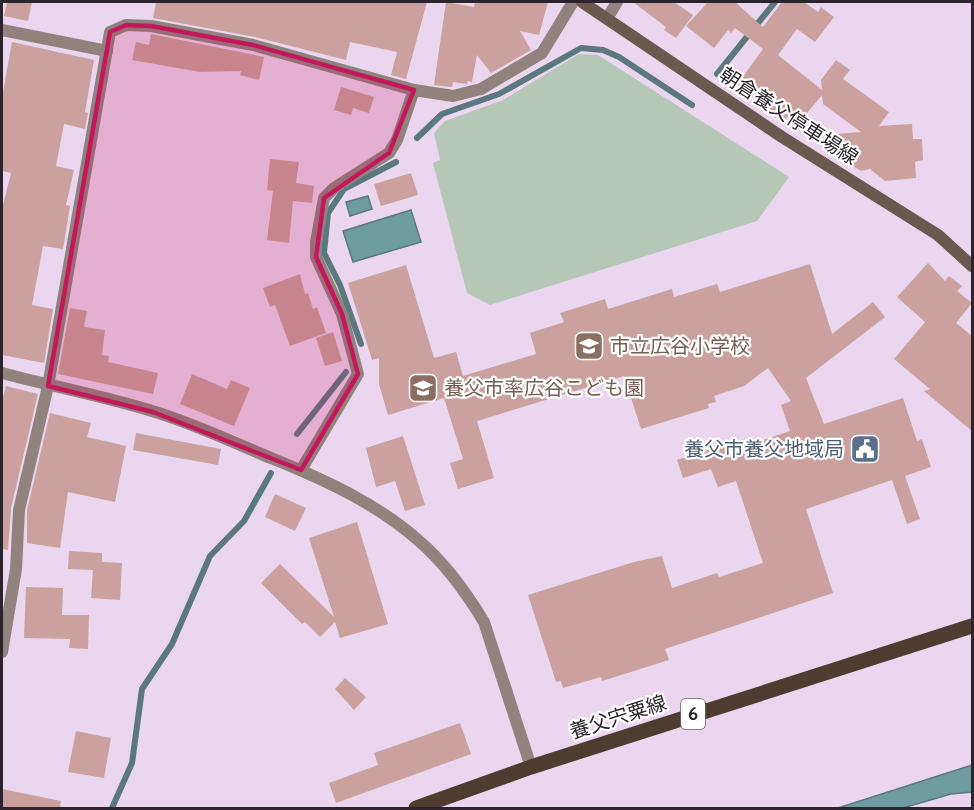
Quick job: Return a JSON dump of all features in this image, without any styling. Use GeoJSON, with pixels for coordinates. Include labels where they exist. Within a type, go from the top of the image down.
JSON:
{"type":"FeatureCollection","features":[{"type":"Feature","properties":{"kind":"main road","name":"朝倉養父停車場線"},"geometry":{"type":"LineString","coordinates":[[582,2],[608,17],[782,136],[938,235],[972,266]]}},
{"type":"Feature","properties":{"kind":"main road","name":"養父宍粟線"},"geometry":{"type":"LineString","coordinates":[[416,808],[531,767],[972,626]]}},
{"type":"Feature","properties":{"kind":"street"},"geometry":{"type":"LineString","coordinates":[[2,652],[16,569],[19,510],[48,386],[110,32],[126,25],[151,26],[253,45],[414,90],[453,96],[481,89],[542,53],[573,2]]}},
{"type":"Feature","properties":{"kind":"street"},"geometry":{"type":"LineString","coordinates":[[608,17],[618,2]]}},
{"type":"Feature","properties":{"kind":"street"},"geometry":{"type":"LineString","coordinates":[[2,30],[107,51]]}},
{"type":"Feature","properties":{"kind":"street"},"geometry":{"type":"LineString","coordinates":[[301,470],[358,374],[342,314],[316,257],[316,242],[324,198],[334,188],[389,153],[397,140],[414,90]]}},
{"type":"Feature","properties":{"kind":"street"},"geometry":{"type":"LineString","coordinates":[[2,373],[153,412],[301,470],[372,505],[418,540],[456,579],[484,622],[531,767]]}},
{"type":"Feature","properties":{"kind":"highlighted area"},"geometry":{"type":"Polygon","coordinates":[[[126,25],[151,26],[253,45],[414,90],[389,153],[324,198],[316,257],[342,314],[358,374],[301,470],[153,412],[48,386],[110,32],[126,25]]]}},
{"type":"Feature","properties":{"kind":"shaded area"},"geometry":{"type":"Polygon","coordinates":[[[579,54],[598,55],[789,177],[757,221],[490,305],[467,293],[433,163],[440,160],[434,133],[445,121],[503,100],[579,54]]]}},
{"type":"Feature","properties":{"kind":"shaded area"},"geometry":{"type":"Polygon","coordinates":[[[368,196],[372,209],[350,216],[346,202],[368,196]]]}},
{"type":"Feature","properties":{"kind":"shaded area"},"geometry":{"type":"Polygon","coordinates":[[[411,210],[421,242],[353,262],[343,231],[411,210]]]}},
{"type":"Feature","properties":{"kind":"shaded area"},"geometry":{"type":"Polygon","coordinates":[[[972,765],[972,792],[951,794],[903,808],[838,808],[972,765]]]}},
{"type":"Feature","properties":{"kind":"building"},"geometry":{"type":"Polygon","coordinates":[[[7,2],[32,2],[28,21],[4,16],[7,2]]]}},
{"type":"Feature","properties":{"kind":"building"},"geometry":{"type":"Polygon","coordinates":[[[156,2],[427,2],[406,79],[391,75],[397,52],[350,42],[346,60],[255,37],[153,18],[156,2]]]}},
{"type":"Feature","properties":{"kind":"building"},"geometry":{"type":"Polygon","coordinates":[[[446,2],[474,7],[475,2],[548,2],[539,35],[520,31],[531,50],[491,73],[477,55],[472,82],[468,81],[467,84],[453,82],[452,87],[434,85],[446,2]]]}},
{"type":"Feature","properties":{"kind":"building"},"geometry":{"type":"Polygon","coordinates":[[[633,2],[674,2],[693,15],[676,38],[664,30],[666,27],[633,2]]]}},
{"type":"Feature","properties":{"kind":"building"},"geometry":{"type":"Polygon","coordinates":[[[708,2],[735,2],[763,27],[782,2],[804,2],[818,12],[821,7],[834,17],[815,42],[797,29],[778,55],[822,90],[821,80],[836,60],[850,70],[843,79],[889,112],[879,126],[912,124],[913,139],[922,139],[923,160],[915,162],[916,178],[885,181],[870,169],[861,171],[826,150],[825,135],[861,132],[823,104],[822,95],[797,125],[787,117],[784,121],[737,85],[763,49],[735,28],[731,33],[728,30],[714,48],[686,26],[708,2]]]}},
{"type":"Feature","properties":{"kind":"building"},"geometry":{"type":"Polygon","coordinates":[[[151,34],[264,57],[259,80],[240,75],[241,71],[200,72],[132,60],[136,42],[149,45],[151,34]]]}},
{"type":"Feature","properties":{"kind":"building"},"geometry":{"type":"Polygon","coordinates":[[[12,42],[94,60],[85,112],[88,113],[85,129],[64,124],[56,166],[74,170],[66,205],[70,206],[63,249],[43,246],[32,305],[53,309],[44,363],[2,355],[2,209],[11,173],[2,171],[2,97],[12,42]]]}},
{"type":"Feature","properties":{"kind":"building"},"geometry":{"type":"Polygon","coordinates":[[[341,87],[374,97],[369,113],[353,108],[351,115],[334,110],[341,87]]]}},
{"type":"Feature","properties":{"kind":"building"},"geometry":{"type":"Polygon","coordinates":[[[270,159],[299,162],[296,183],[314,186],[312,203],[293,201],[289,243],[267,240],[273,191],[267,190],[270,159]]]}},
{"type":"Feature","properties":{"kind":"building"},"geometry":{"type":"Polygon","coordinates":[[[411,173],[418,195],[381,206],[374,184],[411,173]]]}},
{"type":"Feature","properties":{"kind":"building"},"geometry":{"type":"Polygon","coordinates":[[[928,263],[945,281],[949,276],[962,286],[957,291],[972,303],[956,323],[972,336],[972,431],[924,391],[930,389],[894,359],[925,322],[897,297],[928,263]]]}},
{"type":"Feature","properties":{"kind":"building"},"geometry":{"type":"Polygon","coordinates":[[[810,264],[832,334],[873,302],[885,317],[806,378],[824,424],[903,398],[917,441],[922,439],[931,467],[905,476],[920,519],[907,524],[892,480],[806,509],[833,593],[665,649],[669,660],[602,681],[601,677],[563,688],[561,681],[556,682],[528,595],[634,562],[662,556],[672,588],[717,573],[719,577],[763,563],[736,481],[718,487],[711,469],[683,478],[677,460],[743,439],[746,446],[790,431],[781,405],[791,401],[768,368],[744,386],[714,396],[716,402],[708,404],[709,408],[641,429],[624,376],[477,421],[494,478],[458,489],[450,463],[463,459],[444,398],[388,415],[379,384],[379,358],[372,360],[348,283],[406,265],[434,358],[456,352],[463,376],[536,354],[530,333],[564,322],[560,313],[605,299],[608,309],[672,289],[674,297],[717,284],[720,292],[810,264]]]}},
{"type":"Feature","properties":{"kind":"building"},"geometry":{"type":"Polygon","coordinates":[[[300,274],[305,294],[308,293],[313,309],[317,307],[326,333],[290,346],[275,305],[270,307],[263,288],[300,274]]]}},
{"type":"Feature","properties":{"kind":"building"},"geometry":{"type":"Polygon","coordinates":[[[70,308],[87,311],[84,327],[105,330],[102,355],[109,356],[108,362],[158,373],[153,394],[58,374],[70,308]]]}},
{"type":"Feature","properties":{"kind":"building"},"geometry":{"type":"Polygon","coordinates":[[[333,332],[342,361],[325,366],[316,338],[333,332]]]}},
{"type":"Feature","properties":{"kind":"building"},"geometry":{"type":"Polygon","coordinates":[[[192,374],[227,389],[231,380],[250,388],[234,426],[180,404],[192,374]]]}},
{"type":"Feature","properties":{"kind":"building"},"geometry":{"type":"Polygon","coordinates":[[[6,386],[38,394],[11,508],[8,550],[2,549],[2,401],[6,386]]]}},
{"type":"Feature","properties":{"kind":"building"},"geometry":{"type":"Polygon","coordinates":[[[50,413],[91,423],[87,437],[126,446],[115,502],[68,492],[60,548],[27,543],[27,510],[50,413]]]}},
{"type":"Feature","properties":{"kind":"building"},"geometry":{"type":"Polygon","coordinates":[[[136,433],[221,449],[218,465],[133,450],[136,433]]]}},
{"type":"Feature","properties":{"kind":"building"},"geometry":{"type":"Polygon","coordinates":[[[403,436],[425,505],[405,511],[395,481],[376,487],[366,448],[403,436]]]}},
{"type":"Feature","properties":{"kind":"building"},"geometry":{"type":"Polygon","coordinates":[[[275,494],[306,508],[295,531],[265,517],[275,494]]]}},
{"type":"Feature","properties":{"kind":"building"},"geometry":{"type":"Polygon","coordinates":[[[357,522],[388,624],[340,638],[335,622],[320,637],[305,622],[302,624],[261,583],[280,564],[334,617],[309,538],[357,522]]]}},
{"type":"Feature","properties":{"kind":"building"},"geometry":{"type":"Polygon","coordinates":[[[69,551],[102,553],[102,562],[122,563],[120,600],[91,598],[93,570],[68,569],[69,551]]]}},
{"type":"Feature","properties":{"kind":"building"},"geometry":{"type":"Polygon","coordinates":[[[26,587],[63,588],[62,615],[89,615],[88,649],[69,648],[70,639],[24,638],[26,587]]]}},
{"type":"Feature","properties":{"kind":"building"},"geometry":{"type":"Polygon","coordinates":[[[345,678],[366,697],[354,710],[335,689],[345,678]]]}},
{"type":"Feature","properties":{"kind":"building"},"geometry":{"type":"Polygon","coordinates":[[[460,723],[471,754],[336,803],[329,783],[378,765],[374,753],[460,723]]]}},
{"type":"Feature","properties":{"kind":"building"},"geometry":{"type":"Polygon","coordinates":[[[76,731],[111,738],[104,778],[68,772],[76,731]]]}},
{"type":"Feature","properties":{"kind":"building"},"geometry":{"type":"Polygon","coordinates":[[[2,789],[61,801],[60,808],[2,808],[2,789]]]}},
{"type":"Feature","properties":{"kind":"waterway"},"geometry":{"type":"LineString","coordinates":[[717,74],[775,2]]}},
{"type":"Feature","properties":{"kind":"waterway"},"geometry":{"type":"LineString","coordinates":[[417,138],[442,114],[499,94],[581,48],[603,50],[619,57],[692,105]]}},
{"type":"Feature","properties":{"kind":"waterway"},"geometry":{"type":"LineString","coordinates":[[361,344],[340,285],[324,253],[328,213],[344,189],[396,162]]}},
{"type":"Feature","properties":{"kind":"waterway"},"geometry":{"type":"LineString","coordinates":[[297,434],[346,372]]}},
{"type":"Feature","properties":{"kind":"waterway"},"geometry":{"type":"LineString","coordinates":[[112,808],[132,763],[142,689],[172,644],[210,556],[244,521],[271,473]]}},
{"type":"Feature","properties":{"kind":"place","name":"市立広谷小学校"},"geometry":{"type":"Point","coordinates":[589,346]}},
{"type":"Feature","properties":{"kind":"place","name":"養父市率広谷こども園"},"geometry":{"type":"Point","coordinates":[423,388]}},
{"type":"Feature","properties":{"kind":"place","name":"養父市養父地域局"},"geometry":{"type":"Point","coordinates":[865,449]}}]}
